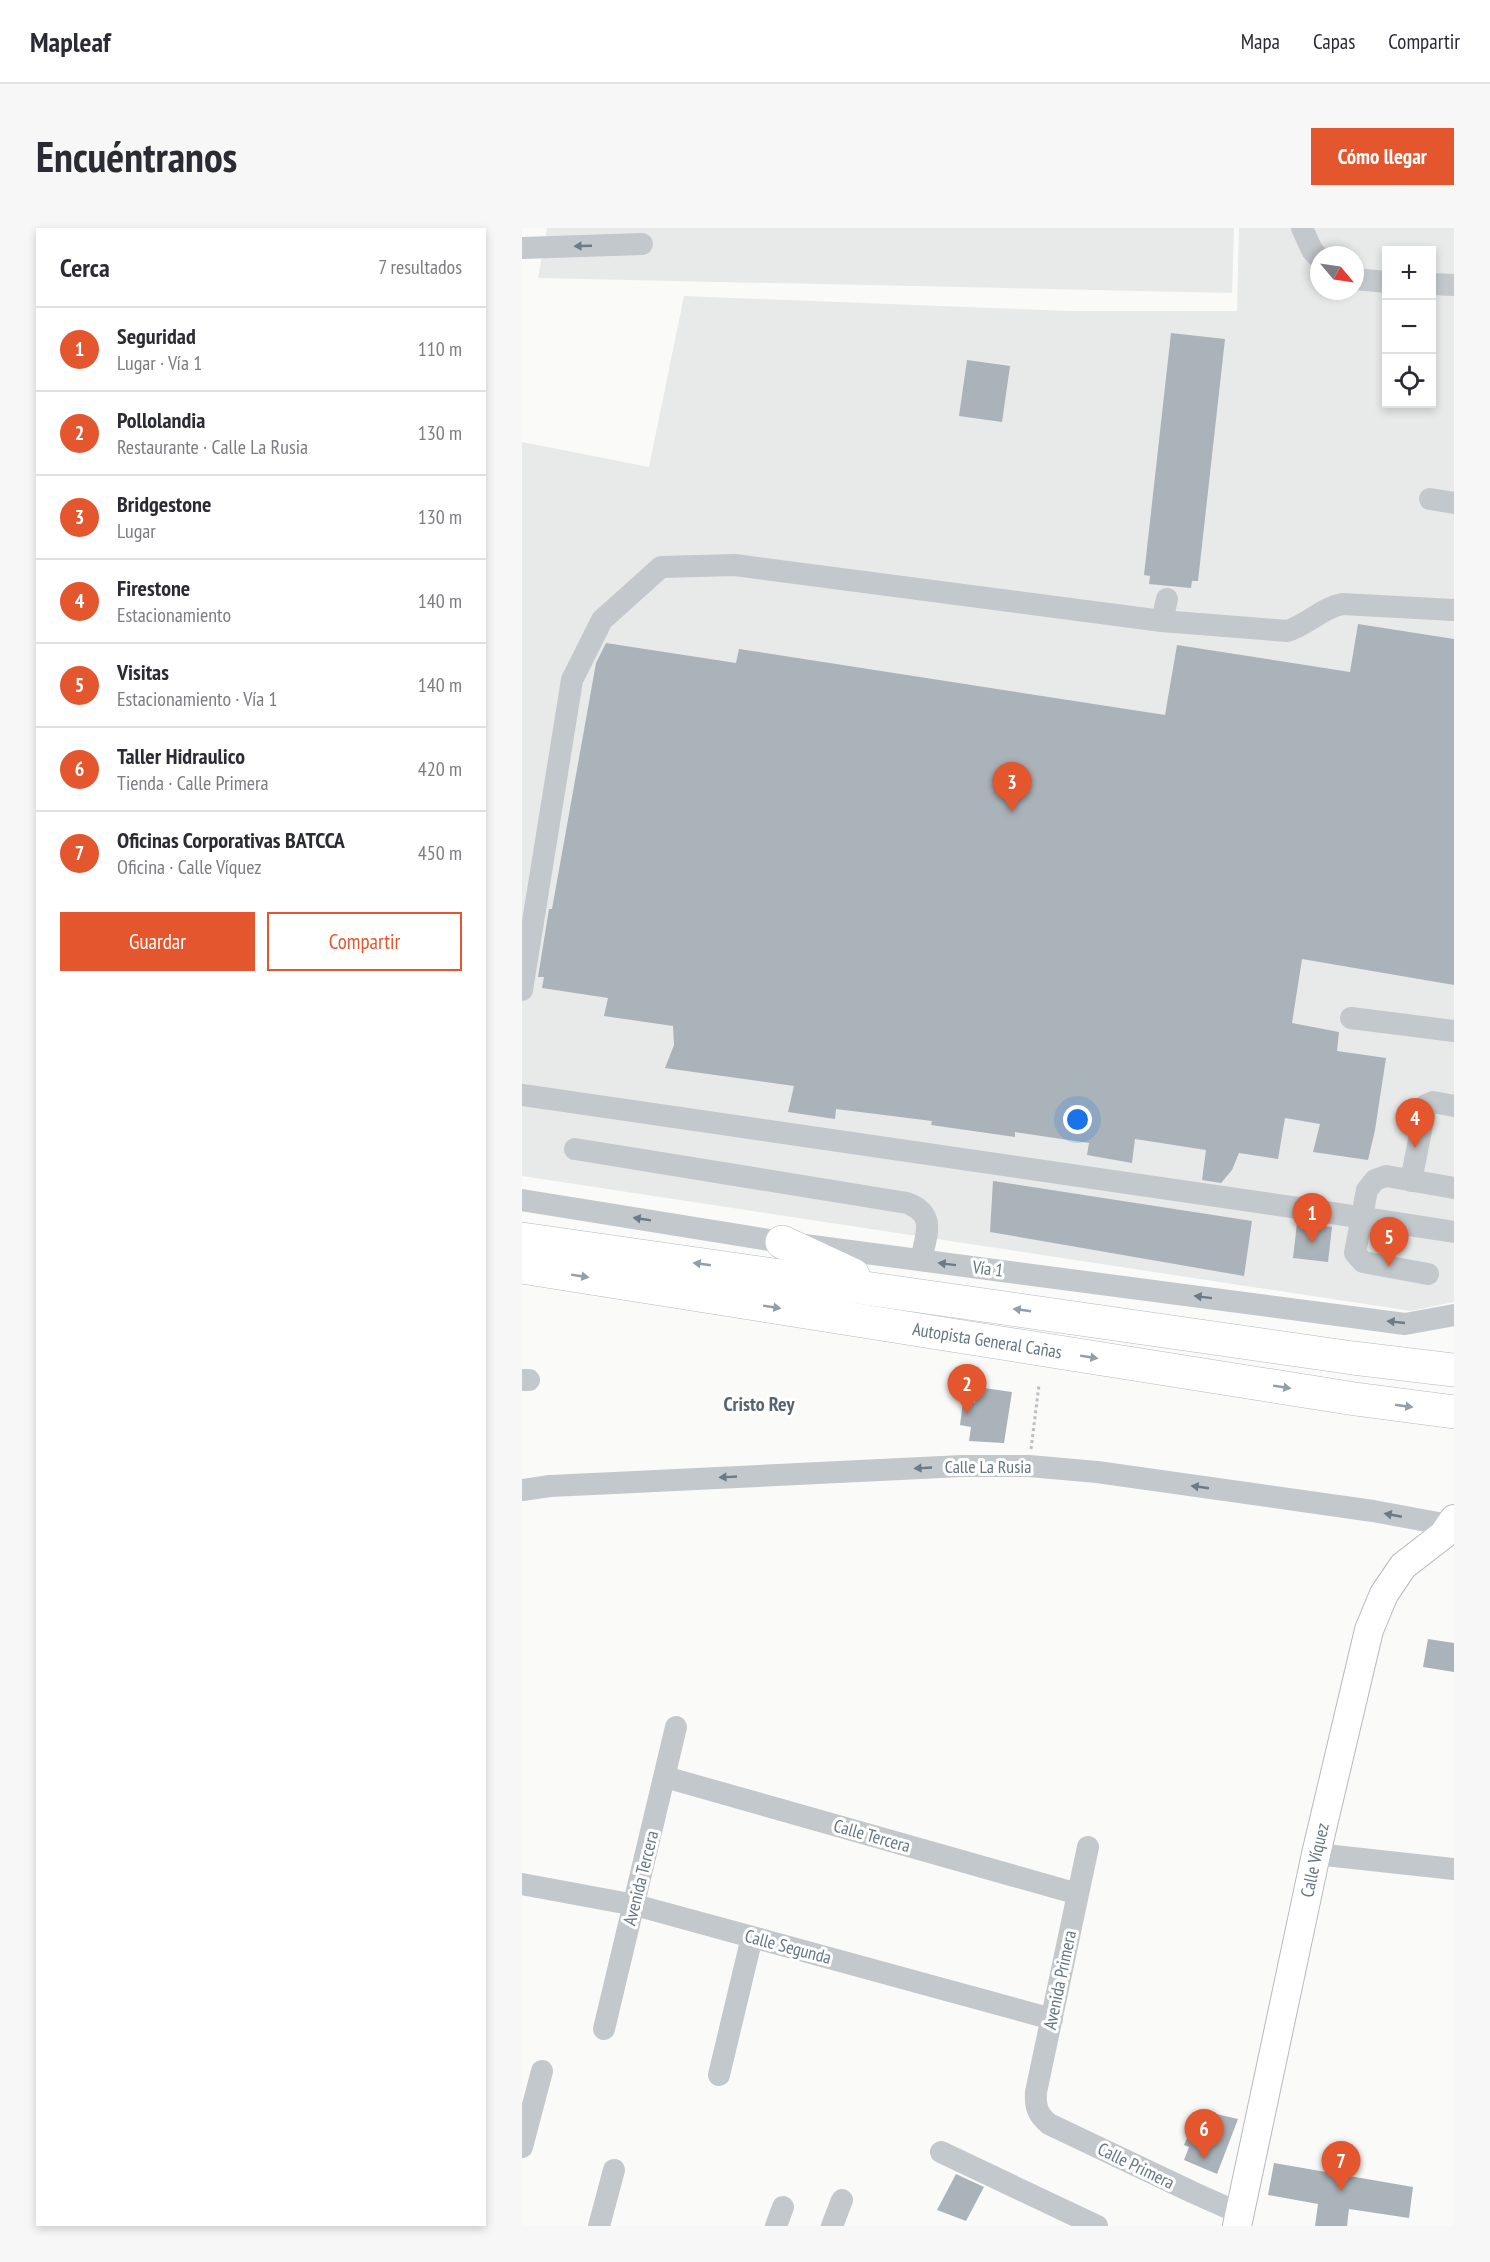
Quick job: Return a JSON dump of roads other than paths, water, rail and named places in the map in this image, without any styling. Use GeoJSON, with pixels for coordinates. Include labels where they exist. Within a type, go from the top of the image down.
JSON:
{"type":"FeatureCollection","features":[{"type":"Feature","properties":{"kind":"highway","name":"Autopista General Cañas"},"geometry":{"type":"LineString","coordinates":[[522,1239],[1353,1358],[1454,1370]]}},
{"type":"Feature","properties":{"kind":"highway"},"geometry":{"type":"LineString","coordinates":[[782,1242],[884,1290]]}},
{"type":"Feature","properties":{"kind":"highway","name":"Autopista General Cañas"},"geometry":{"type":"LineString","coordinates":[[522,1267],[1454,1413]]}},
{"type":"Feature","properties":{"kind":"main road","name":"Calle Víquez"},"geometry":{"type":"LineString","coordinates":[[1238,2220],[1316,1854],[1369,1630],[1384,1594],[1403,1566],[1443,1535],[1453,1524]]}},
{"type":"Feature","properties":{"kind":"street"},"geometry":{"type":"LineString","coordinates":[[1302,228],[1310,246]]}},
{"type":"Feature","properties":{"kind":"street"},"geometry":{"type":"LineString","coordinates":[[522,248],[642,244]]}},
{"type":"Feature","properties":{"kind":"street"},"geometry":{"type":"LineString","coordinates":[[1364,280],[1382,282]]}},
{"type":"Feature","properties":{"kind":"street"},"geometry":{"type":"LineString","coordinates":[[1436,284],[1454,285]]}},
{"type":"Feature","properties":{"kind":"street"},"geometry":{"type":"LineString","coordinates":[[1430,499],[1454,502]]}},
{"type":"Feature","properties":{"kind":"street"},"geometry":{"type":"LineString","coordinates":[[522,990],[572,680],[602,620],[661,567],[735,565],[1162,621],[1287,631],[1299,628],[1334,606],[1342,604],[1454,610]]}},
{"type":"Feature","properties":{"kind":"street"},"geometry":{"type":"LineString","coordinates":[[1162,621],[1167,599]]}},
{"type":"Feature","properties":{"kind":"street"},"geometry":{"type":"LineString","coordinates":[[1351,1018],[1454,1031]]}},
{"type":"Feature","properties":{"kind":"street"},"geometry":{"type":"LineString","coordinates":[[522,1095],[1454,1232]]}},
{"type":"Feature","properties":{"kind":"street"},"geometry":{"type":"LineString","coordinates":[[1411,1181],[1426,1106],[1433,1102],[1454,1106]]}},
{"type":"Feature","properties":{"kind":"street"},"geometry":{"type":"LineString","coordinates":[[575,1149],[907,1203],[924,1213],[927,1222],[921,1260]]}},
{"type":"Feature","properties":{"kind":"street"},"geometry":{"type":"LineString","coordinates":[[1428,1274],[1363,1262],[1358,1258],[1355,1253],[1366,1190],[1376,1180],[1386,1176],[1454,1188]]}},
{"type":"Feature","properties":{"kind":"street","name":"Vía 1"},"geometry":{"type":"LineString","coordinates":[[522,1200],[782,1242],[1405,1324],[1454,1315]]}},
{"type":"Feature","properties":{"kind":"street","name":"Calle La Rusia"},"geometry":{"type":"LineString","coordinates":[[522,1490],[550,1486],[962,1466],[1029,1466],[1097,1472],[1453,1524]]}},
{"type":"Feature","properties":{"kind":"street","name":"Avenida Tercera"},"geometry":{"type":"LineString","coordinates":[[604,2029],[676,1727]]}},
{"type":"Feature","properties":{"kind":"street","name":"Calle Tercera"},"geometry":{"type":"LineString","coordinates":[[665,1777],[1078,1894]]}},
{"type":"Feature","properties":{"kind":"street","name":"Avenida Primera"},"geometry":{"type":"LineString","coordinates":[[1037,2113],[1036,2092],[1088,1847]]}},
{"type":"Feature","properties":{"kind":"street"},"geometry":{"type":"LineString","coordinates":[[1316,1854],[1454,1869]]}},
{"type":"Feature","properties":{"kind":"street","name":"Calle Segunda"},"geometry":{"type":"LineString","coordinates":[[522,1884],[635,1905],[1052,2019]]}},
{"type":"Feature","properties":{"kind":"street"},"geometry":{"type":"LineString","coordinates":[[720,2075],[752,1937]]}},
{"type":"Feature","properties":{"kind":"street"},"geometry":{"type":"LineString","coordinates":[[522,2147],[542,2071]]}},
{"type":"Feature","properties":{"kind":"street","name":"Calle Primera"},"geometry":{"type":"LineString","coordinates":[[1037,2113],[1049,2124],[1192,2193],[1238,2220]]}},
{"type":"Feature","properties":{"kind":"street"},"geometry":{"type":"LineString","coordinates":[[941,2152],[1097,2226]]}},
{"type":"Feature","properties":{"kind":"street"},"geometry":{"type":"LineString","coordinates":[[599,2226],[614,2170]]}},
{"type":"Feature","properties":{"kind":"street"},"geometry":{"type":"LineString","coordinates":[[832,2226],[842,2200]]}},
{"type":"Feature","properties":{"kind":"place","name":"Bridgestone"},"geometry":{"type":"Point","coordinates":[1012,812]}},
{"type":"Feature","properties":{"kind":"place","name":"Firestone"},"geometry":{"type":"Point","coordinates":[1415,1148]}},
{"type":"Feature","properties":{"kind":"place","name":"Seguridad"},"geometry":{"type":"Point","coordinates":[1312,1243]}},
{"type":"Feature","properties":{"kind":"place","name":"Visitas"},"geometry":{"type":"Point","coordinates":[1389,1267]}},
{"type":"Feature","properties":{"kind":"place","name":"Pollolandia"},"geometry":{"type":"Point","coordinates":[967,1414]}},
{"type":"Feature","properties":{"kind":"place","name":"Taller Hidraulico"},"geometry":{"type":"Point","coordinates":[1204,2159]}},
{"type":"Feature","properties":{"kind":"place","name":"Oficinas Corporativas BATCCA"},"geometry":{"type":"Point","coordinates":[1341,2191]}},
{"type":"Feature","properties":{"kind":"district","name":"Cristo Rey"},"geometry":{"type":"Point","coordinates":[759,1404]}}]}
